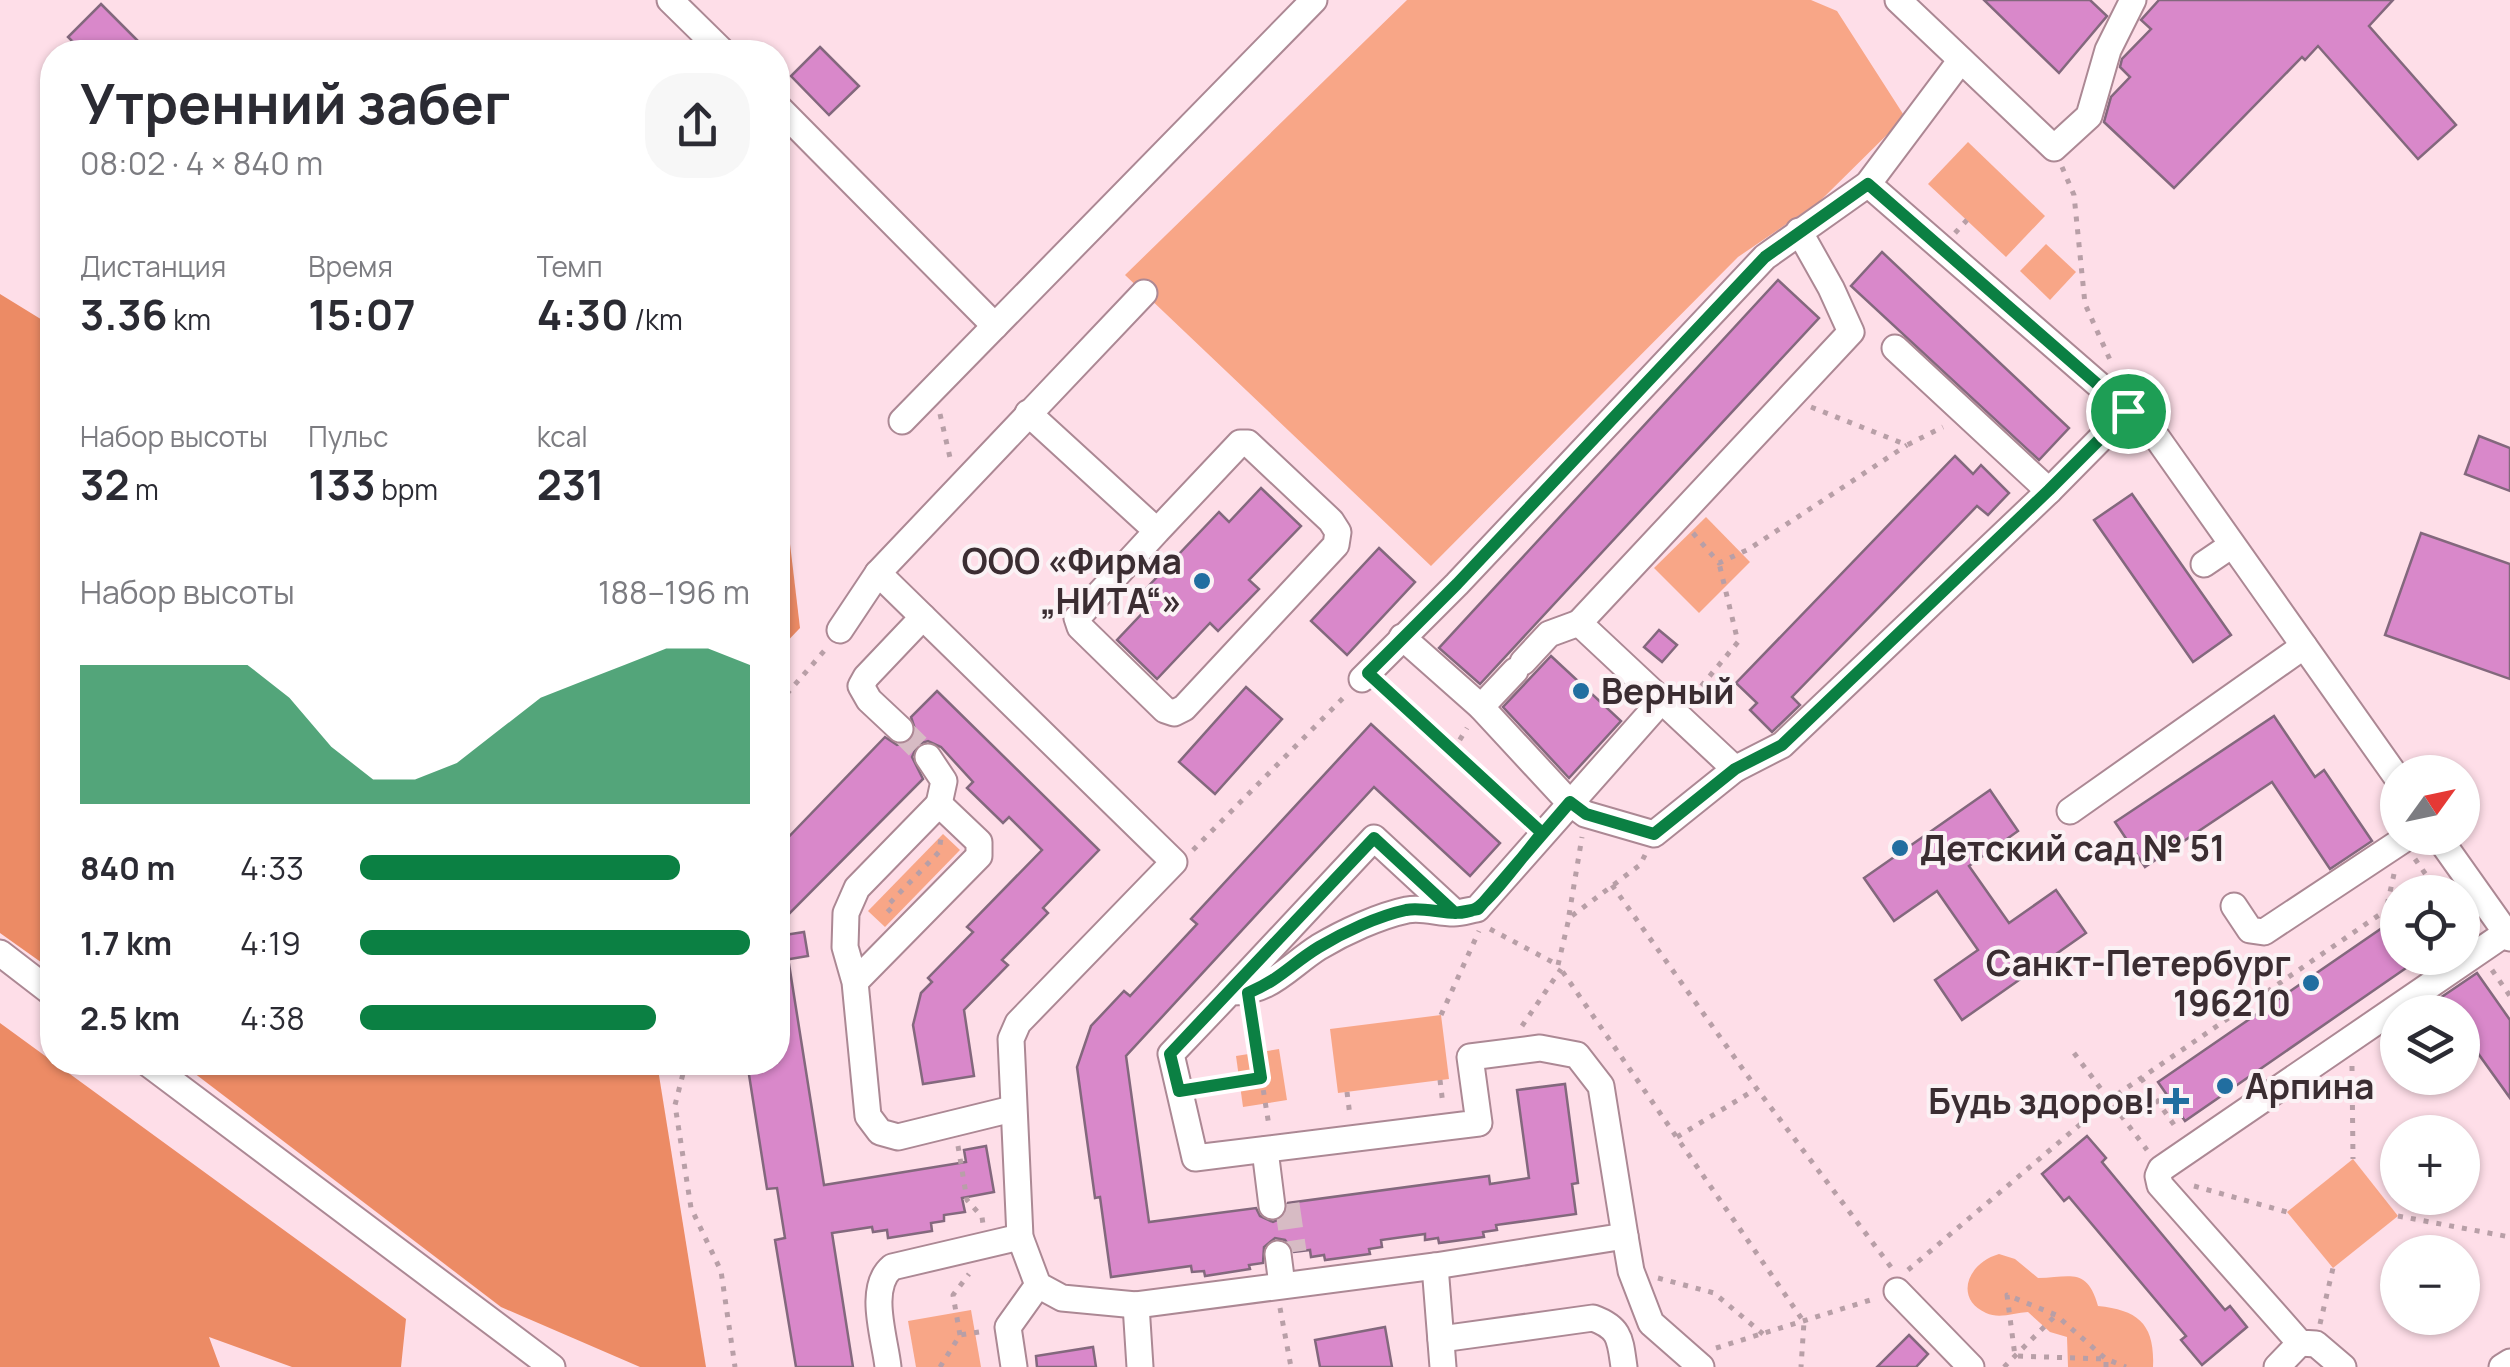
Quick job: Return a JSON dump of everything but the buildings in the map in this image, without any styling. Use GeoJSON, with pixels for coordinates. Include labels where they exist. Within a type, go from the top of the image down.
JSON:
{"type":"FeatureCollection","features":[{"type":"Feature","properties":{"kind":"street"},"geometry":{"type":"LineString","coordinates":[[670,0],[710,40]]}},
{"type":"Feature","properties":{"kind":"street"},"geometry":{"type":"LineString","coordinates":[[902,422],[1314,0]]}},
{"type":"Feature","properties":{"kind":"street"},"geometry":{"type":"LineString","coordinates":[[1898,0],[2054,148],[2089,116],[2108,50],[2133,0]]}},
{"type":"Feature","properties":{"kind":"street"},"geometry":{"type":"LineString","coordinates":[[1365,676],[1457,584],[1765,257],[1868,184],[1961,60]]}},
{"type":"Feature","properties":{"kind":"street"},"geometry":{"type":"LineString","coordinates":[[790,119],[995,326]]}},
{"type":"Feature","properties":{"kind":"street"},"geometry":{"type":"LineString","coordinates":[[1868,184],[2152,432],[2381,755]]}},
{"type":"Feature","properties":{"kind":"street"},"geometry":{"type":"LineString","coordinates":[[1482,707],[1549,634],[1580,623],[1851,332],[1798,231]]}},
{"type":"Feature","properties":{"kind":"street"},"geometry":{"type":"LineString","coordinates":[[840,630],[878,573],[1144,293]]}},
{"type":"Feature","properties":{"kind":"street"},"geometry":{"type":"LineString","coordinates":[[1895,348],[2049,490]]}},
{"type":"Feature","properties":{"kind":"street"},"geometry":{"type":"LineString","coordinates":[[1402,637],[1482,707],[1578,808],[1654,834],[1735,769],[1782,745],[2128,411]]}},
{"type":"Feature","properties":{"kind":"street"},"geometry":{"type":"LineString","coordinates":[[1028,414],[1157,531]]}},
{"type":"Feature","properties":{"kind":"street"},"geometry":{"type":"LineString","coordinates":[[1240,443],[1248,443],[1331,520],[1338,532],[1336,545],[1184,708],[1174,713],[1165,710],[1080,628],[1077,618],[1157,531],[1240,443]]}},
{"type":"Feature","properties":{"kind":"street"},"geometry":{"type":"LineString","coordinates":[[2204,564],[2232,544]]}},
{"type":"Feature","properties":{"kind":"street"},"geometry":{"type":"LineString","coordinates":[[878,573],[1174,862],[1018,1023],[1011,1040],[1020,1237],[1038,1284],[1062,1298],[1136,1305],[1435,1266],[1625,1236]]}},
{"type":"Feature","properties":{"kind":"street"},"geometry":{"type":"LineString","coordinates":[[900,729],[869,700],[861,686],[924,617]]}},
{"type":"Feature","properties":{"kind":"street"},"geometry":{"type":"LineString","coordinates":[[1580,623],[1735,769]]}},
{"type":"Feature","properties":{"kind":"street"},"geometry":{"type":"LineString","coordinates":[[2070,811],[2304,646]]}},
{"type":"Feature","properties":{"kind":"street"},"geometry":{"type":"LineString","coordinates":[[1239,992],[1275,982],[1320,947],[1406,910],[1455,913],[1478,909],[1542,833],[1578,808],[1670,707]]}},
{"type":"Feature","properties":{"kind":"street"},"geometry":{"type":"LineString","coordinates":[[928,757],[944,781],[939,804],[857,888],[846,914],[845,947],[855,982],[868,1116],[880,1132],[898,1138],[1012,1109]]}},
{"type":"Feature","properties":{"kind":"street"},"geometry":{"type":"LineString","coordinates":[[855,982],[979,856],[979,842],[939,804]]}},
{"type":"Feature","properties":{"kind":"street"},"geometry":{"type":"LineString","coordinates":[[1455,913],[1374,838],[1239,992],[1170,1054],[1195,1158],[1479,1123],[1470,1057],[1540,1048],[1577,1055],[1601,1086],[1631,1271],[1651,1323],[1695,1361]]}},
{"type":"Feature","properties":{"kind":"street"},"geometry":{"type":"LineString","coordinates":[[2234,906],[2250,930],[2264,932],[2380,855]]}},
{"type":"Feature","properties":{"kind":"street"},"geometry":{"type":"LineString","coordinates":[[2451,855],[2508,936],[2480,951]]}},
{"type":"Feature","properties":{"kind":"street"},"geometry":{"type":"LineString","coordinates":[[0,953],[40,983]]}},
{"type":"Feature","properties":{"kind":"street"},"geometry":{"type":"LineString","coordinates":[[2343,1367],[2316,1344],[2300,1343],[2160,1185],[2158,1176],[2161,1169],[2190,1148],[2445,975]]}},
{"type":"Feature","properties":{"kind":"street"},"geometry":{"type":"LineString","coordinates":[[163,1075],[552,1367]]}},
{"type":"Feature","properties":{"kind":"street"},"geometry":{"type":"LineString","coordinates":[[1273,1149],[1280,1205]]}},
{"type":"Feature","properties":{"kind":"street"},"geometry":{"type":"LineString","coordinates":[[888,1367],[878,1288],[883,1274],[892,1267],[987,1248],[1020,1237]]}},
{"type":"Feature","properties":{"kind":"street"},"geometry":{"type":"LineString","coordinates":[[1285,1284],[1286,1253]]}},
{"type":"Feature","properties":{"kind":"street"},"geometry":{"type":"LineString","coordinates":[[1435,1266],[1442,1367]]}},
{"type":"Feature","properties":{"kind":"street"},"geometry":{"type":"LineString","coordinates":[[1897,1283],[1971,1367]]}},
{"type":"Feature","properties":{"kind":"street"},"geometry":{"type":"LineString","coordinates":[[1014,1367],[1008,1327],[1038,1284]]}},
{"type":"Feature","properties":{"kind":"street"},"geometry":{"type":"LineString","coordinates":[[1136,1305],[1140,1367]]}},
{"type":"Feature","properties":{"kind":"street"},"geometry":{"type":"LineString","coordinates":[[1440,1339],[1593,1318],[1610,1324],[1620,1338],[1624,1367]]}},
{"type":"Feature","properties":{"kind":"street"},"geometry":{"type":"LineString","coordinates":[[2277,1367],[2300,1343]]}},
{"type":"Feature","properties":{"kind":"street"},"geometry":{"type":"LineString","coordinates":[[2502,1367],[2510,1362]]}},
{"type":"Feature","properties":{"kind":"path"},"geometry":{"type":"LineString","coordinates":[[2054,148],[2074,195],[2085,304],[2127,389],[2128,411]]}},
{"type":"Feature","properties":{"kind":"path"},"geometry":{"type":"LineString","coordinates":[[929,394],[944,422],[956,490]]}},
{"type":"Feature","properties":{"kind":"path"},"geometry":{"type":"LineString","coordinates":[[1789,399],[1906,445]]}},
{"type":"Feature","properties":{"kind":"path"},"geometry":{"type":"LineString","coordinates":[[1719,563],[1748,549],[1906,445],[1966,416]]}},
{"type":"Feature","properties":{"kind":"path"},"geometry":{"type":"LineString","coordinates":[[1670,707],[1738,642],[1719,563],[1679,516]]}},
{"type":"Feature","properties":{"kind":"path"},"geometry":{"type":"LineString","coordinates":[[790,690],[840,630]]}},
{"type":"Feature","properties":{"kind":"path"},"geometry":{"type":"LineString","coordinates":[[1174,862],[1202,844],[1365,676],[1542,833]]}},
{"type":"Feature","properties":{"kind":"path"},"geometry":{"type":"LineString","coordinates":[[908,928],[886,907],[940,852],[939,804]]}},
{"type":"Feature","properties":{"kind":"path"},"geometry":{"type":"LineString","coordinates":[[1518,1032],[1560,967],[1569,918],[1578,808]]}},
{"type":"Feature","properties":{"kind":"path"},"geometry":{"type":"LineString","coordinates":[[1569,918],[1640,864],[1654,834]]}},
{"type":"Feature","properties":{"kind":"path"},"geometry":{"type":"LineString","coordinates":[[1612,885],[1897,1283]]}},
{"type":"Feature","properties":{"kind":"path"},"geometry":{"type":"LineString","coordinates":[[1897,1283],[1898,1278],[2109,1100],[2380,914]]}},
{"type":"Feature","properties":{"kind":"path"},"geometry":{"type":"LineString","coordinates":[[1441,1015],[1482,925],[1560,967],[1804,1322],[1801,1367]]}},
{"type":"Feature","properties":{"kind":"path"},"geometry":{"type":"LineString","coordinates":[[2480,953],[2510,996]]}},
{"type":"Feature","properties":{"kind":"path"},"geometry":{"type":"LineString","coordinates":[[1239,992],[1265,1101]]}},
{"type":"Feature","properties":{"kind":"path"},"geometry":{"type":"LineString","coordinates":[[1608,1060],[1619,1052]]}},
{"type":"Feature","properties":{"kind":"path"},"geometry":{"type":"LineString","coordinates":[[2074,1054],[2161,1169]]}},
{"type":"Feature","properties":{"kind":"path"},"geometry":{"type":"LineString","coordinates":[[2352,1062],[2353,1159]]}},
{"type":"Feature","properties":{"kind":"path"},"geometry":{"type":"LineString","coordinates":[[683,1075],[675,1105],[691,1208],[721,1272],[735,1367]]}},
{"type":"Feature","properties":{"kind":"path"},"geometry":{"type":"LineString","coordinates":[[1179,1091],[1261,1078]]}},
{"type":"Feature","properties":{"kind":"path"},"geometry":{"type":"LineString","coordinates":[[2142,1078],[2190,1148]]}},
{"type":"Feature","properties":{"kind":"path"},"geometry":{"type":"LineString","coordinates":[[1440,1080],[1442,1097]]}},
{"type":"Feature","properties":{"kind":"path"},"geometry":{"type":"LineString","coordinates":[[1677,1136],[1757,1089]]}},
{"type":"Feature","properties":{"kind":"path"},"geometry":{"type":"LineString","coordinates":[[1347,1092],[1349,1108]]}},
{"type":"Feature","properties":{"kind":"path"},"geometry":{"type":"LineString","coordinates":[[940,1367],[960,1335],[953,1295],[987,1248],[982,1218],[967,1200],[954,1124]]}},
{"type":"Feature","properties":{"kind":"path"},"geometry":{"type":"LineString","coordinates":[[2183,1183],[2287,1212]]}},
{"type":"Feature","properties":{"kind":"path"},"geometry":{"type":"LineString","coordinates":[[2398,1216],[2510,1237]]}},
{"type":"Feature","properties":{"kind":"path"},"geometry":{"type":"LineString","coordinates":[[2320,1326],[2333,1268]]}},
{"type":"Feature","properties":{"kind":"path"},"geometry":{"type":"LineString","coordinates":[[1631,1271],[1714,1293],[1763,1334]]}},
{"type":"Feature","properties":{"kind":"path"},"geometry":{"type":"LineString","coordinates":[[1695,1361],[1897,1283]]}},
{"type":"Feature","properties":{"kind":"path"},"geometry":{"type":"LineString","coordinates":[[1285,1284],[1291,1367]]}},
{"type":"Feature","properties":{"kind":"path"},"geometry":{"type":"LineString","coordinates":[[2015,1356],[2007,1295],[2056,1315],[2106,1363]]}},
{"type":"Feature","properties":{"kind":"path"},"geometry":{"type":"LineString","coordinates":[[2004,1367],[2056,1315]]}},
{"type":"Feature","properties":{"kind":"path"},"geometry":{"type":"LineString","coordinates":[[960,1335],[1008,1327]]}},
{"type":"Feature","properties":{"kind":"path"},"geometry":{"type":"LineString","coordinates":[[2015,1356],[2126,1367]]}},
{"type":"Feature","properties":{"kind":"shaded area"},"geometry":{"type":"Polygon","coordinates":[[[1407,0],[1811,0],[1837,11],[1905,117],[1819,202],[1738,257],[1431,566],[1125,275],[1407,0]]]}},
{"type":"Feature","properties":{"kind":"shaded area"},"geometry":{"type":"Polygon","coordinates":[[[1968,142],[2045,216],[2006,257],[1928,184],[1968,142]]]}},
{"type":"Feature","properties":{"kind":"shaded area"},"geometry":{"type":"Polygon","coordinates":[[[2046,244],[2076,272],[2050,300],[2020,271],[2046,244]]]}},
{"type":"Feature","properties":{"kind":"shaded area"},"geometry":{"type":"Polygon","coordinates":[[[0,294],[40,319],[40,961],[0,933],[0,294]]]}},
{"type":"Feature","properties":{"kind":"shaded area"},"geometry":{"type":"Polygon","coordinates":[[[1706,517],[1750,562],[1699,613],[1654,568],[1706,517]]]}},
{"type":"Feature","properties":{"kind":"shaded area"},"geometry":{"type":"Polygon","coordinates":[[[790,544],[800,628],[790,638],[790,544]]]}},
{"type":"Feature","properties":{"kind":"shaded area"},"geometry":{"type":"Polygon","coordinates":[[[943,834],[960,850],[885,927],[868,911],[943,834]]]}},
{"type":"Feature","properties":{"kind":"shaded area"},"geometry":{"type":"Polygon","coordinates":[[[1441,1015],[1449,1079],[1338,1093],[1330,1029],[1441,1015]]]}},
{"type":"Feature","properties":{"kind":"shaded area"},"geometry":{"type":"Polygon","coordinates":[[[0,1023],[40,1052],[40,1075],[71,1075],[406,1319],[401,1367],[292,1367],[209,1337],[220,1367],[0,1367],[0,1023]]]}},
{"type":"Feature","properties":{"kind":"shaded area"},"geometry":{"type":"Polygon","coordinates":[[[1279,1049],[1287,1100],[1243,1107],[1236,1056],[1279,1049]]]}},
{"type":"Feature","properties":{"kind":"shaded area"},"geometry":{"type":"Polygon","coordinates":[[[197,1075],[659,1075],[706,1367],[640,1367],[501,1307],[197,1075]]]}},
{"type":"Feature","properties":{"kind":"shaded area"},"geometry":{"type":"Polygon","coordinates":[[[2353,1159],[2380,1193],[2380,1215],[2398,1216],[2333,1268],[2287,1212],[2353,1159]]]}},
{"type":"Feature","properties":{"kind":"shaded area"},"geometry":{"type":"Polygon","coordinates":[[[1999,1254],[2015,1259],[2038,1278],[2076,1277],[2088,1285],[2098,1306],[2134,1316],[2142,1322],[2151,1340],[2153,1367],[2068,1367],[2067,1337],[2050,1332],[2028,1312],[1996,1316],[1976,1307],[1968,1291],[1972,1273],[1999,1254]]]}},
{"type":"Feature","properties":{"kind":"shaded area"},"geometry":{"type":"Polygon","coordinates":[[[971,1310],[981,1367],[916,1367],[908,1321],[971,1310]]]}},
{"type":"Feature","properties":{"kind":"tunnel"},"geometry":{"type":"LineString","coordinates":[[900,729],[928,757]]}},
{"type":"Feature","properties":{"kind":"tunnel"},"geometry":{"type":"LineString","coordinates":[[1287,1204],[1294,1252]]}},
{"type":"Feature","properties":{"kind":"place","name":"ООО «Фирма „НИТА“»"},"geometry":{"type":"Point","coordinates":[1202,581]}},
{"type":"Feature","properties":{"kind":"place","name":"Верный"},"geometry":{"type":"Point","coordinates":[1581,691]}},
{"type":"Feature","properties":{"kind":"place","name":"Детский сад № 51"},"geometry":{"type":"Point","coordinates":[1900,848]}},
{"type":"Feature","properties":{"kind":"place","name":"Санкт-Петербург 196210"},"geometry":{"type":"Point","coordinates":[2311,983]}},
{"type":"Feature","properties":{"kind":"place","name":"Арпина"},"geometry":{"type":"Point","coordinates":[2225,1086]}},
{"type":"Feature","properties":{"kind":"place","name":"Будь здоров!"},"geometry":{"type":"Point","coordinates":[2176,1101]}},
{"type":"Feature","properties":{"kind":"route"},"geometry":{"type":"LineString","coordinates":[[2128,411],[1782,745],[1735,769],[1654,834],[1586,814],[1570,802],[1478,909],[1455,913],[1374,838],[1170,1054],[1179,1091],[1261,1078],[1248,993],[1275,982],[1320,947],[1366,924],[1406,910],[1455,913],[1478,909],[1542,833],[1368,673],[1765,257],[1798,231],[1868,184],[2128,411]]}}]}
